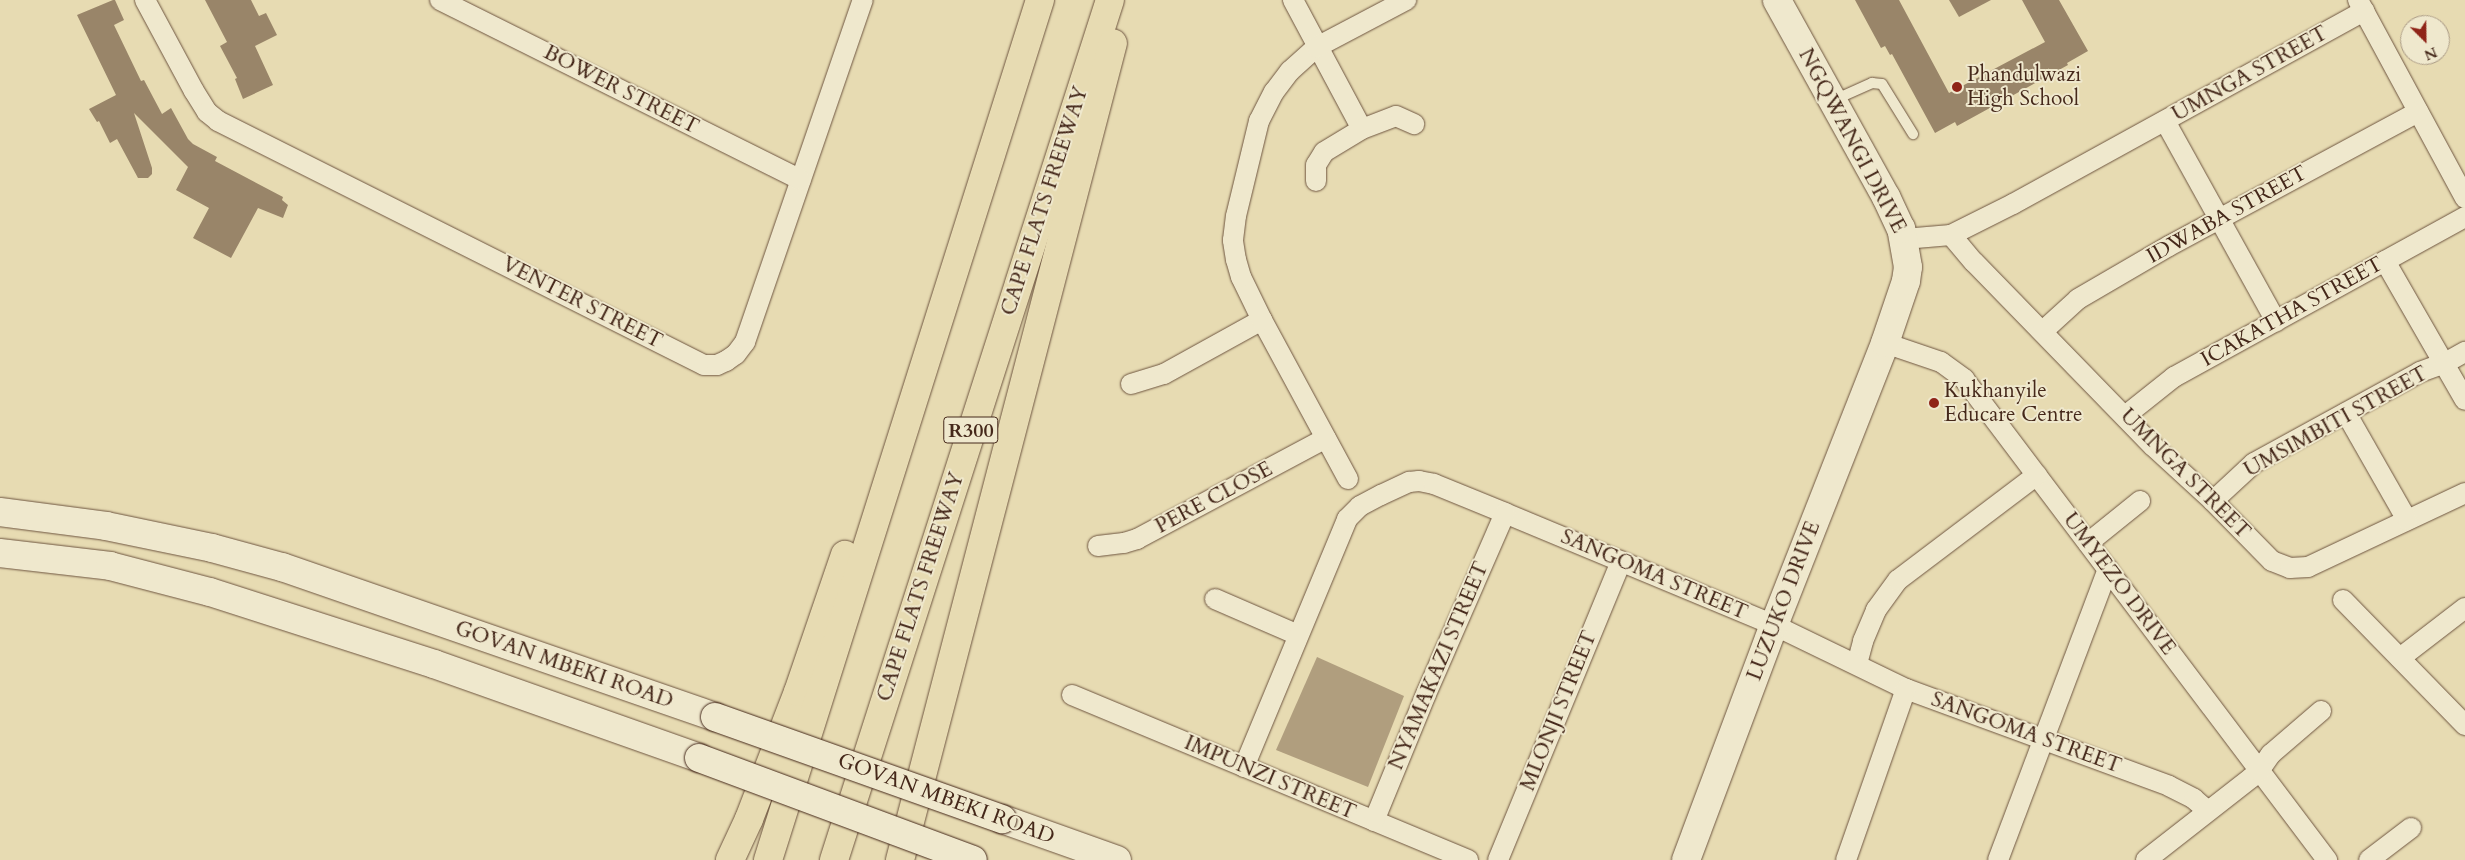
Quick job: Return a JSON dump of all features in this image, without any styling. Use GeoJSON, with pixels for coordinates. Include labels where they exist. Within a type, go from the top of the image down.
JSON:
{"type":"FeatureCollection","features":[{"type":"Feature","properties":{"kind":"highway","name":"R300"},"geometry":{"type":"LineString","coordinates":[[768,860],[1040,0]]}},
{"type":"Feature","properties":{"kind":"highway","name":"CAPE FLATS FREEWAY"},"geometry":{"type":"LineString","coordinates":[[834,860],[1110,0]]}},
{"type":"Feature","properties":{"kind":"highway"},"geometry":{"type":"LineString","coordinates":[[900,860],[1124,0]]}},
{"type":"Feature","properties":{"kind":"highway"},"geometry":{"type":"LineString","coordinates":[[730,860],[749,819],[798,692],[852,535],[895,401],[968,226]]}},
{"type":"Feature","properties":{"kind":"highway"},"geometry":{"type":"LineString","coordinates":[[919,860],[932,737]]}},
{"type":"Feature","properties":{"kind":"main road","name":"NGQWANGI DRIVE"},"geometry":{"type":"LineString","coordinates":[[1777,0],[1886,197],[1901,229],[1908,267],[1906,281],[1885,343]]}},
{"type":"Feature","properties":{"kind":"main road","name":"LUZUKO DRIVE"},"geometry":{"type":"LineString","coordinates":[[1686,860],[1774,625],[1885,343]]}},
{"type":"Feature","properties":{"kind":"main road","name":"GOVAN MBEKI ROAD"},"geometry":{"type":"LineString","coordinates":[[0,512],[106,526],[212,548],[282,567],[715,717],[1117,860]]}},
{"type":"Feature","properties":{"kind":"main road","name":"GOVAN MBEKI ROAD"},"geometry":{"type":"LineString","coordinates":[[0,553],[110,566],[210,592],[434,664],[699,758],[973,860]]}},
{"type":"Feature","properties":{"kind":"street","name":"VENTER STREET"},"geometry":{"type":"LineString","coordinates":[[145,0],[194,91],[207,112],[218,122],[704,364],[717,365],[726,362],[736,354],[745,342],[863,0]]}},
{"type":"Feature","properties":{"kind":"street","name":"BOWER STREET"},"geometry":{"type":"LineString","coordinates":[[440,0],[801,180]]}},
{"type":"Feature","properties":{"kind":"street"},"geometry":{"type":"LineString","coordinates":[[1293,0],[1362,129]]}},
{"type":"Feature","properties":{"kind":"street"},"geometry":{"type":"LineString","coordinates":[[1348,478],[1262,320],[1241,277],[1236,260],[1234,240],[1236,216],[1259,121],[1274,92],[1290,71],[1317,48],[1406,0]]}},
{"type":"Feature","properties":{"kind":"street"},"geometry":{"type":"LineString","coordinates":[[2361,6],[2465,198]]}},
{"type":"Feature","properties":{"kind":"street","name":"UMNGA STREET"},"geometry":{"type":"LineString","coordinates":[[1904,239],[1951,235],[2013,204],[2165,120],[2361,6]]}},
{"type":"Feature","properties":{"kind":"street","name":"IDWABA STREET"},"geometry":{"type":"LineString","coordinates":[[2043,331],[2078,299],[2219,219],[2418,112]]}},
{"type":"Feature","properties":{"kind":"street"},"geometry":{"type":"LineString","coordinates":[[1316,181],[1316,165],[1324,152],[1362,129],[1396,116],[1414,124]]}},
{"type":"Feature","properties":{"kind":"street"},"geometry":{"type":"LineString","coordinates":[[2165,120],[2276,321]]}},
{"type":"Feature","properties":{"kind":"street","name":"ICAKATHA STREET"},"geometry":{"type":"LineString","coordinates":[[2125,416],[2174,377],[2465,217]]}},
{"type":"Feature","properties":{"kind":"street","name":"UMNGA STREET"},"geometry":{"type":"LineString","coordinates":[[1951,235],[1974,262],[2125,416],[2272,561],[2290,568],[2308,567],[2465,493]]}},
{"type":"Feature","properties":{"kind":"street"},"geometry":{"type":"LineString","coordinates":[[2385,261],[2465,400]]}},
{"type":"Feature","properties":{"kind":"street"},"geometry":{"type":"LineString","coordinates":[[1131,384],[1164,374],[1262,320]]}},
{"type":"Feature","properties":{"kind":"street","name":"UMYEZO DRIVE"},"geometry":{"type":"LineString","coordinates":[[1885,343],[1941,362],[1964,379],[2327,860]]}},
{"type":"Feature","properties":{"kind":"street","name":"UMSIMBITI STREET"},"geometry":{"type":"LineString","coordinates":[[2213,501],[2254,463],[2420,372],[2445,363],[2465,352]]}},
{"type":"Feature","properties":{"kind":"street"},"geometry":{"type":"LineString","coordinates":[[2346,413],[2407,520]]}},
{"type":"Feature","properties":{"kind":"street","name":"PERE CLOSE"},"geometry":{"type":"LineString","coordinates":[[1098,546],[1119,544],[1137,539],[1326,438]]}},
{"type":"Feature","properties":{"kind":"street"},"geometry":{"type":"LineString","coordinates":[[1858,664],[1863,641],[1876,610],[1898,580],[2037,475]]}},
{"type":"Feature","properties":{"kind":"street","name":"SANGOMA STREET"},"geometry":{"type":"LineString","coordinates":[[1244,767],[1347,519],[1360,506],[1409,482],[1419,481],[1434,484],[1774,625],[1858,664],[1906,689],[2169,786],[2194,799],[2208,812]]}},
{"type":"Feature","properties":{"kind":"street"},"geometry":{"type":"LineString","coordinates":[[2088,543],[2140,501]]}},
{"type":"Feature","properties":{"kind":"street","name":"NYAMAKAZI STREET"},"geometry":{"type":"LineString","coordinates":[[1374,821],[1430,685],[1505,513]]}},
{"type":"Feature","properties":{"kind":"street","name":"MLONJI STREET"},"geometry":{"type":"LineString","coordinates":[[1498,860],[1621,561]]}},
{"type":"Feature","properties":{"kind":"street"},"geometry":{"type":"LineString","coordinates":[[1998,860],[2108,569]]}},
{"type":"Feature","properties":{"kind":"street"},"geometry":{"type":"LineString","coordinates":[[1215,599],[1298,634]]}},
{"type":"Feature","properties":{"kind":"street"},"geometry":{"type":"LineString","coordinates":[[2343,600],[2465,725]]}},
{"type":"Feature","properties":{"kind":"street"},"geometry":{"type":"LineString","coordinates":[[2400,658],[2465,608]]}},
{"type":"Feature","properties":{"kind":"street"},"geometry":{"type":"LineString","coordinates":[[1846,860],[1906,689]]}},
{"type":"Feature","properties":{"kind":"street","name":"IMPUNZI STREET"},"geometry":{"type":"LineString","coordinates":[[1072,695],[1468,860]]}},
{"type":"Feature","properties":{"kind":"street"},"geometry":{"type":"LineString","coordinates":[[2146,860],[2259,771],[2271,754],[2321,711]]}},
{"type":"Feature","properties":{"kind":"street"},"geometry":{"type":"LineString","coordinates":[[2369,860],[2411,828]]}},
{"type":"Feature","properties":{"kind":"lane"},"geometry":{"type":"LineString","coordinates":[[1833,101],[1872,82],[1882,84],[1913,134]]}},
{"type":"Feature","properties":{"kind":"shaded area"},"geometry":{"type":"Polygon","coordinates":[[[1317,657],[1404,696],[1368,787],[1276,750],[1317,657]]]}},
{"type":"Feature","properties":{"kind":"building"},"geometry":{"type":"Polygon","coordinates":[[[115,0],[124,20],[114,25],[141,81],[144,80],[162,114],[171,108],[188,139],[193,144],[217,157],[215,161],[283,197],[282,200],[288,205],[283,218],[258,208],[231,258],[193,238],[209,208],[176,190],[188,167],[134,113],[152,168],[152,174],[148,178],[138,178],[117,139],[110,143],[99,121],[97,122],[89,109],[116,95],[77,15],[115,0]]]}},
{"type":"Feature","properties":{"kind":"building"},"geometry":{"type":"Polygon","coordinates":[[[205,0],[251,0],[259,16],[266,13],[277,35],[255,46],[273,85],[243,99],[235,79],[237,78],[220,46],[227,42],[205,0]]]}},
{"type":"Feature","properties":{"kind":"building"},"geometry":{"type":"Polygon","coordinates":[[[1855,0],[1899,0],[1949,93],[2045,42],[2022,0],[2059,0],[2088,51],[2067,63],[2068,65],[1957,126],[1955,122],[1935,133],[1892,54],[1890,55],[1885,46],[1881,48],[1855,0]]]}},
{"type":"Feature","properties":{"kind":"building"},"geometry":{"type":"Polygon","coordinates":[[[1949,0],[1991,0],[1959,17],[1949,0]]]}},
{"type":"Feature","properties":{"kind":"place","name":"Phandulwazi High School"},"geometry":{"type":"Point","coordinates":[1957,87]}},
{"type":"Feature","properties":{"kind":"place","name":"Kukhanyile Educare Centre"},"geometry":{"type":"Point","coordinates":[1934,403]}}]}
